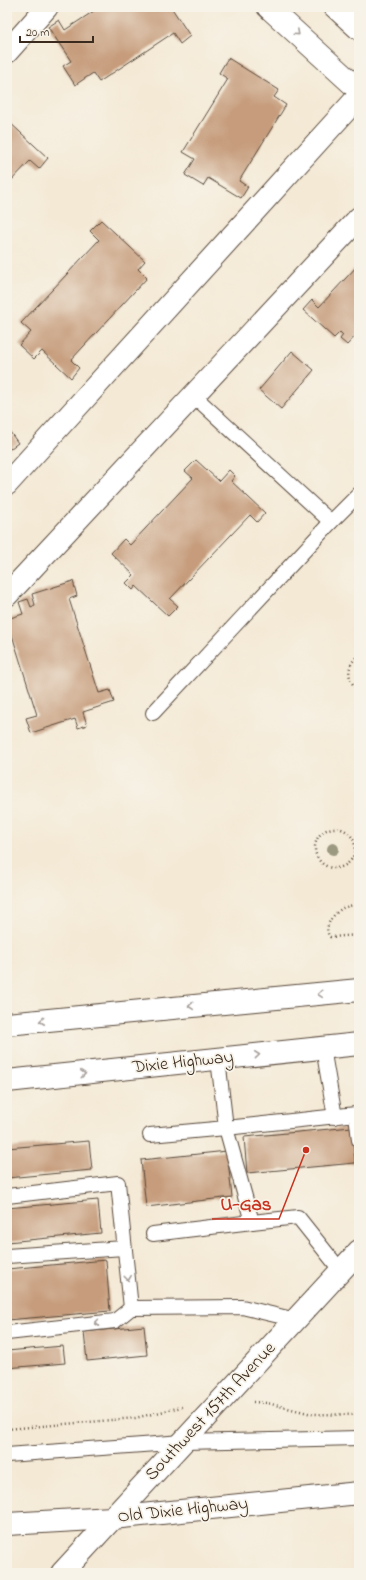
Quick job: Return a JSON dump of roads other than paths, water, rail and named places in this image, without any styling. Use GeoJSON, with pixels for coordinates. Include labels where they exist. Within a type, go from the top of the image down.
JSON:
{"type":"FeatureCollection","features":[{"type":"Feature","properties":{"kind":"main road"},"geometry":{"type":"LineString","coordinates":[[7,52],[47,7]]}},
{"type":"Feature","properties":{"kind":"main road"},"geometry":{"type":"LineString","coordinates":[[268,7],[359,90]]}},
{"type":"Feature","properties":{"kind":"main road"},"geometry":{"type":"LineString","coordinates":[[335,7],[359,29]]}},
{"type":"Feature","properties":{"kind":"main road"},"geometry":{"type":"LineString","coordinates":[[7,484],[359,96]]}},
{"type":"Feature","properties":{"kind":"main road"},"geometry":{"type":"LineString","coordinates":[[7,595],[359,218]]}},
{"type":"Feature","properties":{"kind":"main road"},"geometry":{"type":"LineString","coordinates":[[7,1024],[359,990]]}},
{"type":"Feature","properties":{"kind":"main road","name":"Dixie Highway"},"geometry":{"type":"LineString","coordinates":[[7,1081],[359,1044]]}},
{"type":"Feature","properties":{"kind":"main road","name":"Southwest 157th Avenue"},"geometry":{"type":"LineString","coordinates":[[62,1573],[359,1251]]}},
{"type":"Feature","properties":{"kind":"main road","name":"Old Dixie Highway"},"geometry":{"type":"LineString","coordinates":[[7,1524],[112,1518],[359,1493]]}},
{"type":"Feature","properties":{"kind":"lane"},"geometry":{"type":"LineString","coordinates":[[194,395],[331,522]]}},
{"type":"Feature","properties":{"kind":"lane"},"geometry":{"type":"LineString","coordinates":[[153,713],[331,522],[359,494]]}},
{"type":"Feature","properties":{"kind":"lane"},"geometry":{"type":"LineString","coordinates":[[323,1048],[335,1116]]}},
{"type":"Feature","properties":{"kind":"lane"},"geometry":{"type":"LineString","coordinates":[[218,1059],[226,1128],[252,1222]]}},
{"type":"Feature","properties":{"kind":"lane"},"geometry":{"type":"LineString","coordinates":[[150,1135],[356,1114],[359,1140]]}},
{"type":"Feature","properties":{"kind":"lane"},"geometry":{"type":"LineString","coordinates":[[7,1196],[118,1183],[131,1308]]}},
{"type":"Feature","properties":{"kind":"lane"},"geometry":{"type":"LineString","coordinates":[[153,1234],[298,1217],[341,1271]]}},
{"type":"Feature","properties":{"kind":"lane"},"geometry":{"type":"LineString","coordinates":[[7,1256],[124,1248]]}},
{"type":"Feature","properties":{"kind":"lane"},"geometry":{"type":"LineString","coordinates":[[7,1333],[115,1321],[131,1308],[242,1307],[296,1320]]}},
{"type":"Feature","properties":{"kind":"lane"},"geometry":{"type":"LineString","coordinates":[[7,1456],[183,1442],[359,1438]]}},
{"type":"Feature","properties":{"kind":"place","name":"U-Gas"},"geometry":{"type":"Point","coordinates":[306,1150]}}]}
